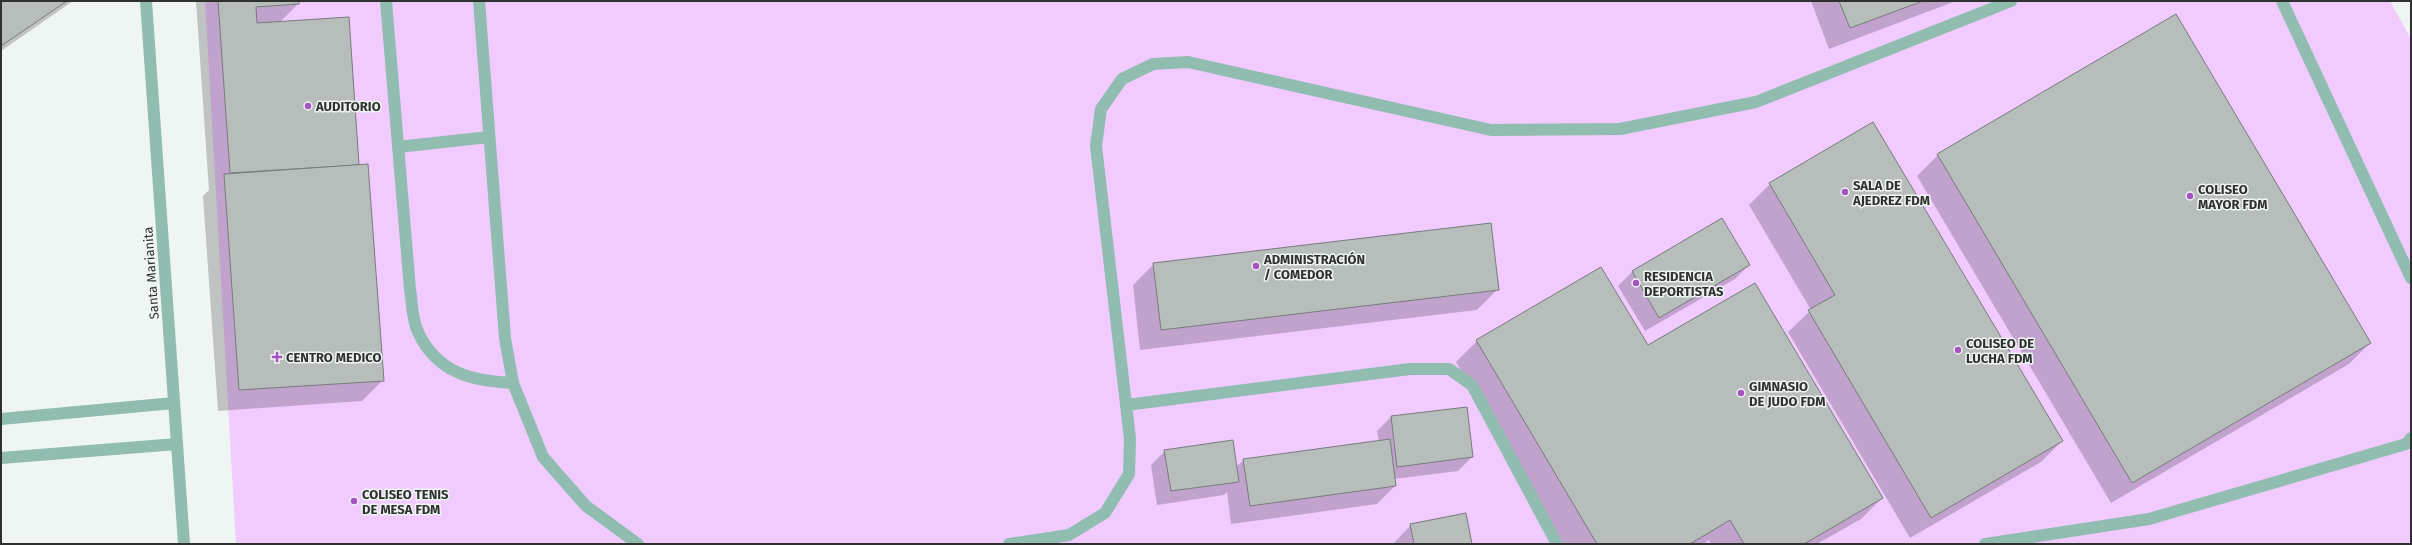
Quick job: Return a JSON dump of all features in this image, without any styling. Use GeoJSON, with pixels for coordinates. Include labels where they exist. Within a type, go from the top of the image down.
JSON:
{"type":"FeatureCollection","features":[{"type":"Feature","properties":{"kind":"street","name":"Santa Marianita"},"geometry":{"type":"LineString","coordinates":[[146,1],[184,544]]}},
{"type":"Feature","properties":{"kind":"street"},"geometry":{"type":"LineString","coordinates":[[386,1],[410,289],[417,331],[434,358],[460,373],[480,381],[513,383]]}},
{"type":"Feature","properties":{"kind":"street"},"geometry":{"type":"LineString","coordinates":[[479,1],[505,338],[513,383],[543,457],[586,506],[638,544]]}},
{"type":"Feature","properties":{"kind":"street"},"geometry":{"type":"LineString","coordinates":[[1009,544],[1069,535],[1105,513],[1129,474],[1130,439],[1096,146],[1101,109],[1122,79],[1153,64],[1188,62],[1491,130],[1620,129],[1756,102],[2011,1]]}},
{"type":"Feature","properties":{"kind":"street"},"geometry":{"type":"LineString","coordinates":[[2282,1],[2411,278]]}},
{"type":"Feature","properties":{"kind":"street"},"geometry":{"type":"LineString","coordinates":[[398,147],[489,137]]}},
{"type":"Feature","properties":{"kind":"street"},"geometry":{"type":"LineString","coordinates":[[1126,405],[1410,369],[1449,369],[1472,385],[1557,544]]}},
{"type":"Feature","properties":{"kind":"street"},"geometry":{"type":"LineString","coordinates":[[1,419],[174,403]]}},
{"type":"Feature","properties":{"kind":"street"},"geometry":{"type":"LineString","coordinates":[[1985,544],[2149,519],[2406,444],[2411,438]]}},
{"type":"Feature","properties":{"kind":"street"},"geometry":{"type":"LineString","coordinates":[[1,458],[177,444]]}},
{"type":"Feature","properties":{"kind":"shaded area"},"geometry":{"type":"Polygon","coordinates":[[[205,1],[2390,1],[2411,39],[2411,544],[236,544],[205,1]]]}},
{"type":"Feature","properties":{"kind":"building"},"geometry":{"type":"Polygon","coordinates":[[[1,1],[67,1],[1,46],[1,1]]]}},
{"type":"Feature","properties":{"kind":"building"},"geometry":{"type":"Polygon","coordinates":[[[218,1],[299,1],[299,4],[256,7],[257,23],[349,17],[359,165],[230,173],[218,1]]]}},
{"type":"Feature","properties":{"kind":"building"},"geometry":{"type":"Polygon","coordinates":[[[1839,1],[1923,1],[1850,28],[1839,1]]]}},
{"type":"Feature","properties":{"kind":"building"},"geometry":{"type":"Polygon","coordinates":[[[2176,14],[2371,343],[2132,483],[1937,154],[2176,14]]]}},
{"type":"Feature","properties":{"kind":"building"},"geometry":{"type":"Polygon","coordinates":[[[1873,122],[2063,441],[1931,518],[1808,310],[1835,295],[1769,183],[1873,122]]]}},
{"type":"Feature","properties":{"kind":"building"},"geometry":{"type":"Polygon","coordinates":[[[368,164],[384,381],[239,390],[224,174],[368,164]]]}},
{"type":"Feature","properties":{"kind":"building"},"geometry":{"type":"Polygon","coordinates":[[[1722,218],[1750,265],[1659,318],[1632,271],[1722,218]]]}},
{"type":"Feature","properties":{"kind":"building"},"geometry":{"type":"Polygon","coordinates":[[[1491,223],[1499,290],[1161,330],[1153,263],[1491,223]]]}},
{"type":"Feature","properties":{"kind":"building"},"geometry":{"type":"Polygon","coordinates":[[[1601,267],[1648,345],[1755,283],[1883,498],[1804,544],[1744,544],[1730,520],[1690,544],[1597,544],[1476,340],[1601,267]]]}},
{"type":"Feature","properties":{"kind":"building"},"geometry":{"type":"Polygon","coordinates":[[[1467,407],[1473,457],[1397,467],[1391,416],[1467,407]]]}},
{"type":"Feature","properties":{"kind":"building"},"geometry":{"type":"Polygon","coordinates":[[[1390,439],[1396,486],[1250,506],[1243,459],[1390,439]]]}},
{"type":"Feature","properties":{"kind":"building"},"geometry":{"type":"Polygon","coordinates":[[[1233,440],[1239,482],[1171,491],[1164,450],[1233,440]]]}},
{"type":"Feature","properties":{"kind":"building"},"geometry":{"type":"Polygon","coordinates":[[[1466,513],[1472,544],[1414,544],[1410,524],[1466,513]]]}},
{"type":"Feature","properties":{"kind":"place","name":"AUDITORIO"},"geometry":{"type":"Point","coordinates":[308,106]}},
{"type":"Feature","properties":{"kind":"place","name":"SALA DE AJEDREZ FDM"},"geometry":{"type":"Point","coordinates":[1845,192]}},
{"type":"Feature","properties":{"kind":"place","name":"COLISEO MAYOR FDM"},"geometry":{"type":"Point","coordinates":[2190,196]}},
{"type":"Feature","properties":{"kind":"place","name":"ADMINISTRACIÓN / COMEDOR"},"geometry":{"type":"Point","coordinates":[1256,266]}},
{"type":"Feature","properties":{"kind":"place","name":"RESIDENCIA DEPORTISTAS"},"geometry":{"type":"Point","coordinates":[1636,283]}},
{"type":"Feature","properties":{"kind":"place","name":"COLISEO DE LUCHA FDM"},"geometry":{"type":"Point","coordinates":[1958,350]}},
{"type":"Feature","properties":{"kind":"place","name":"CENTRO MEDICO"},"geometry":{"type":"Point","coordinates":[277,357]}},
{"type":"Feature","properties":{"kind":"place","name":"GIMNASIO DE JUDO FDM"},"geometry":{"type":"Point","coordinates":[1741,393]}},
{"type":"Feature","properties":{"kind":"place","name":"COLISEO TENIS DE MESA FDM"},"geometry":{"type":"Point","coordinates":[354,501]}}]}
